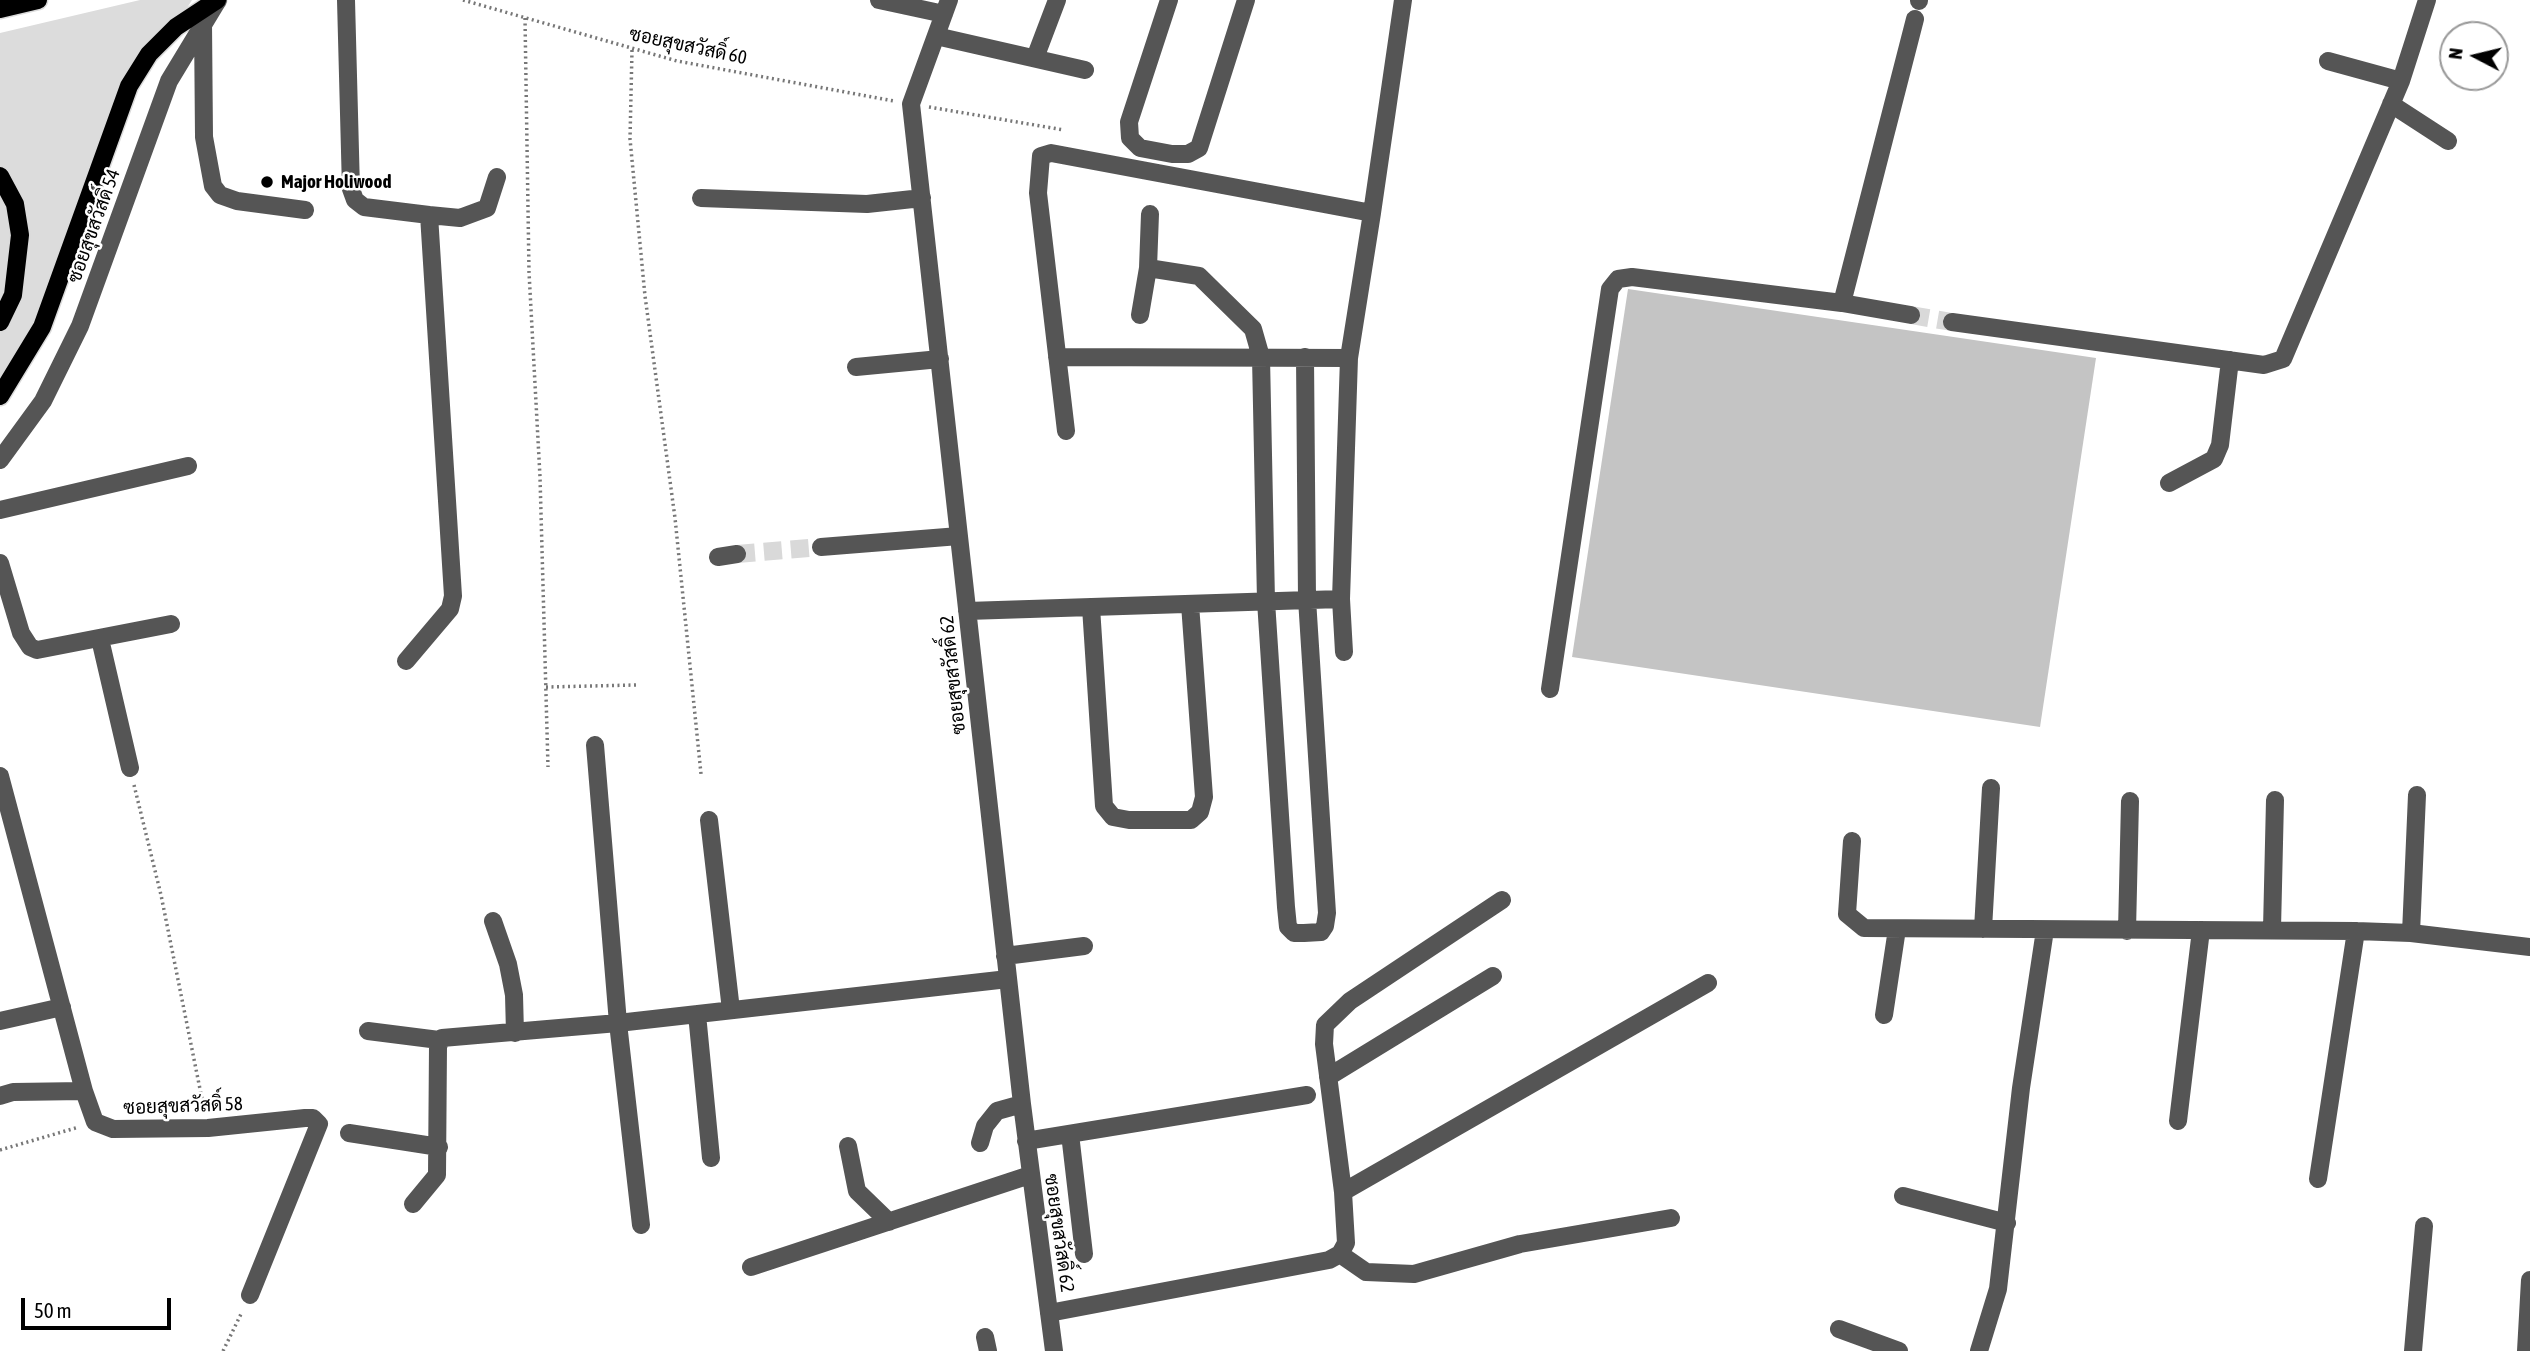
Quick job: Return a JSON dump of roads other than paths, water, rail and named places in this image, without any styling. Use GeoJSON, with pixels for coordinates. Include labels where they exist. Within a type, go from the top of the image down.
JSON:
{"type":"FeatureCollection","features":[{"type":"Feature","properties":{"kind":"main road"},"geometry":{"type":"LineString","coordinates":[[0,9],[38,0]]}},
{"type":"Feature","properties":{"kind":"main road"},"geometry":{"type":"LineString","coordinates":[[0,396],[42,327],[59,285],[117,112],[129,86],[149,54],[176,26],[217,0]]}},
{"type":"Feature","properties":{"kind":"main road"},"geometry":{"type":"LineString","coordinates":[[0,176],[15,204],[20,235],[13,295],[0,322]]}},
{"type":"Feature","properties":{"kind":"street","name":"ซอยสุขสวัสดิ์ 54"},"geometry":{"type":"LineString","coordinates":[[0,460],[43,401],[80,326],[169,81],[217,0]]}},
{"type":"Feature","properties":{"kind":"street"},"geometry":{"type":"LineString","coordinates":[[346,0],[351,189],[355,200],[364,207],[460,218],[487,208],[497,177]]}},
{"type":"Feature","properties":{"kind":"street"},"geometry":{"type":"LineString","coordinates":[[879,0],[947,7]]}},
{"type":"Feature","properties":{"kind":"street"},"geometry":{"type":"LineString","coordinates":[[1035,58],[1057,0]]}},
{"type":"Feature","properties":{"kind":"street"},"geometry":{"type":"LineString","coordinates":[[1169,0],[1129,122],[1130,138],[1140,148],[1172,154],[1188,154],[1199,148],[1246,0]]}},
{"type":"Feature","properties":{"kind":"street"},"geometry":{"type":"LineString","coordinates":[[1344,652],[1341,599],[1349,358],[1403,0]]}},
{"type":"Feature","properties":{"kind":"street"},"geometry":{"type":"LineString","coordinates":[[1952,322],[2264,365],[2283,359],[2401,80],[2427,0]]}},
{"type":"Feature","properties":{"kind":"street","name":"ซอยสุขสวัสดิ์ 62"},"geometry":{"type":"LineString","coordinates":[[947,7],[911,104],[1021,1104],[1054,1351]]}},
{"type":"Feature","properties":{"kind":"street"},"geometry":{"type":"LineString","coordinates":[[1842,303],[1915,19]]}},
{"type":"Feature","properties":{"kind":"street"},"geometry":{"type":"LineString","coordinates":[[203,23],[204,137],[207,168],[213,186],[220,195],[237,201],[306,210]]}},
{"type":"Feature","properties":{"kind":"street"},"geometry":{"type":"LineString","coordinates":[[936,36],[1085,70]]}},
{"type":"Feature","properties":{"kind":"street"},"geometry":{"type":"LineString","coordinates":[[2328,61],[2401,80]]}},
{"type":"Feature","properties":{"kind":"street"},"geometry":{"type":"LineString","coordinates":[[2391,104],[2448,141]]}},
{"type":"Feature","properties":{"kind":"street"},"geometry":{"type":"LineString","coordinates":[[1066,431],[1038,192],[1041,156],[1051,153],[1372,212]]}},
{"type":"Feature","properties":{"kind":"street"},"geometry":{"type":"LineString","coordinates":[[701,198],[867,204],[922,198]]}},
{"type":"Feature","properties":{"kind":"street"},"geometry":{"type":"LineString","coordinates":[[1140,315],[1149,268],[1150,214]]}},
{"type":"Feature","properties":{"kind":"street"},"geometry":{"type":"LineString","coordinates":[[406,662],[450,610],[453,596],[429,215]]}},
{"type":"Feature","properties":{"kind":"street"},"geometry":{"type":"LineString","coordinates":[[1149,268],[1199,276],[1253,329],[1261,357],[1266,601],[1287,918],[1288,927],[1294,933],[1321,932],[1327,913],[1307,599],[1305,357]]}},
{"type":"Feature","properties":{"kind":"street"},"geometry":{"type":"LineString","coordinates":[[1550,689],[1605,307],[1610,289],[1618,279],[1632,277],[1842,303],[1911,315]]}},
{"type":"Feature","properties":{"kind":"street"},"geometry":{"type":"LineString","coordinates":[[1057,357],[1349,358]]}},
{"type":"Feature","properties":{"kind":"street"},"geometry":{"type":"LineString","coordinates":[[856,367],[940,359]]}},
{"type":"Feature","properties":{"kind":"street"},"geometry":{"type":"LineString","coordinates":[[2169,483],[2214,459],[2220,445],[2230,360]]}},
{"type":"Feature","properties":{"kind":"street"},"geometry":{"type":"LineString","coordinates":[[0,510],[188,466]]}},
{"type":"Feature","properties":{"kind":"street"},"geometry":{"type":"LineString","coordinates":[[821,547],[959,536]]}},
{"type":"Feature","properties":{"kind":"street"},"geometry":{"type":"LineString","coordinates":[[718,557],[737,554]]}},
{"type":"Feature","properties":{"kind":"street"},"geometry":{"type":"LineString","coordinates":[[0,562],[21,633],[30,647],[47,650],[172,624]]}},
{"type":"Feature","properties":{"kind":"street"},"geometry":{"type":"LineString","coordinates":[[967,611],[1341,599]]}},
{"type":"Feature","properties":{"kind":"street"},"geometry":{"type":"LineString","coordinates":[[1091,607],[1104,806],[1113,817],[1129,820],[1191,820],[1200,812],[1204,797],[1190,604]]}},
{"type":"Feature","properties":{"kind":"street"},"geometry":{"type":"LineString","coordinates":[[100,639],[130,768]]}},
{"type":"Feature","properties":{"kind":"street"},"geometry":{"type":"LineString","coordinates":[[595,745],[618,1023],[641,1225]]}},
{"type":"Feature","properties":{"kind":"street","name":"ซอยสุขสวัสดิ์ 58"},"geometry":{"type":"LineString","coordinates":[[0,776],[84,1091],[95,1122],[113,1129],[208,1128],[305,1118],[313,1118],[319,1124],[250,1295]]}},
{"type":"Feature","properties":{"kind":"street"},"geometry":{"type":"LineString","coordinates":[[1983,929],[1992,788]]}},
{"type":"Feature","properties":{"kind":"street"},"geometry":{"type":"LineString","coordinates":[[2411,933],[2417,795]]}},
{"type":"Feature","properties":{"kind":"street"},"geometry":{"type":"LineString","coordinates":[[2272,929],[2274,800]]}},
{"type":"Feature","properties":{"kind":"street"},"geometry":{"type":"LineString","coordinates":[[2127,931],[2130,801]]}},
{"type":"Feature","properties":{"kind":"street"},"geometry":{"type":"LineString","coordinates":[[709,820],[731,1010]]}},
{"type":"Feature","properties":{"kind":"street"},"geometry":{"type":"LineString","coordinates":[[1853,841],[1847,914],[1864,928],[2356,931],[2411,933],[2530,947]]}},
{"type":"Feature","properties":{"kind":"street"},"geometry":{"type":"LineString","coordinates":[[1048,1313],[1329,1260],[1340,1254],[1346,1243],[1343,1192],[1324,1044],[1325,1025],[1350,1001],[1502,900]]}},
{"type":"Feature","properties":{"kind":"street"},"geometry":{"type":"LineString","coordinates":[[493,921],[508,964],[514,996],[515,1033]]}},
{"type":"Feature","properties":{"kind":"street"},"geometry":{"type":"LineString","coordinates":[[1884,1015],[1897,929]]}},
{"type":"Feature","properties":{"kind":"street"},"geometry":{"type":"LineString","coordinates":[[1979,1351],[1998,1289],[2021,1088],[2045,929]]}},
{"type":"Feature","properties":{"kind":"street"},"geometry":{"type":"LineString","coordinates":[[2178,1121],[2201,930]]}},
{"type":"Feature","properties":{"kind":"street"},"geometry":{"type":"LineString","coordinates":[[2318,1180],[2356,931]]}},
{"type":"Feature","properties":{"kind":"street"},"geometry":{"type":"LineString","coordinates":[[1005,956],[1084,946]]}},
{"type":"Feature","properties":{"kind":"street"},"geometry":{"type":"LineString","coordinates":[[1328,1077],[1493,976]]}},
{"type":"Feature","properties":{"kind":"street"},"geometry":{"type":"LineString","coordinates":[[368,1031],[439,1040],[445,1037],[618,1023],[1008,979]]}},
{"type":"Feature","properties":{"kind":"street"},"geometry":{"type":"LineString","coordinates":[[1343,1192],[1708,983]]}},
{"type":"Feature","properties":{"kind":"street"},"geometry":{"type":"LineString","coordinates":[[0,1021],[62,1007]]}},
{"type":"Feature","properties":{"kind":"street"},"geometry":{"type":"LineString","coordinates":[[697,1014],[711,1158]]}},
{"type":"Feature","properties":{"kind":"street"},"geometry":{"type":"LineString","coordinates":[[413,1204],[437,1175],[439,1040]]}},
{"type":"Feature","properties":{"kind":"street"},"geometry":{"type":"LineString","coordinates":[[0,1096],[13,1092],[84,1091]]}},
{"type":"Feature","properties":{"kind":"street"},"geometry":{"type":"LineString","coordinates":[[1026,1141],[1307,1095]]}},
{"type":"Feature","properties":{"kind":"street"},"geometry":{"type":"LineString","coordinates":[[980,1143],[985,1126],[997,1111],[1021,1104]]}},
{"type":"Feature","properties":{"kind":"street"},"geometry":{"type":"LineString","coordinates":[[349,1133],[439,1147]]}},
{"type":"Feature","properties":{"kind":"street"},"geometry":{"type":"LineString","coordinates":[[1070,1134],[1084,1254]]}},
{"type":"Feature","properties":{"kind":"street"},"geometry":{"type":"LineString","coordinates":[[848,1146],[857,1191],[889,1222]]}},
{"type":"Feature","properties":{"kind":"street"},"geometry":{"type":"LineString","coordinates":[[751,1267],[1030,1175]]}},
{"type":"Feature","properties":{"kind":"street"},"geometry":{"type":"LineString","coordinates":[[1903,1196],[2007,1223]]}},
{"type":"Feature","properties":{"kind":"street"},"geometry":{"type":"LineString","coordinates":[[1340,1254],[1366,1272],[1414,1274],[1520,1244],[1671,1218]]}},
{"type":"Feature","properties":{"kind":"street"},"geometry":{"type":"LineString","coordinates":[[2413,1351],[2424,1226]]}},
{"type":"Feature","properties":{"kind":"street"},"geometry":{"type":"LineString","coordinates":[[2526,1351],[2530,1280]]}},
{"type":"Feature","properties":{"kind":"street"},"geometry":{"type":"LineString","coordinates":[[1839,1329],[1892,1350]]}},
{"type":"Feature","properties":{"kind":"tunnel"},"geometry":{"type":"LineString","coordinates":[[1911,315],[1952,322]]}},
{"type":"Feature","properties":{"kind":"tunnel"},"geometry":{"type":"LineString","coordinates":[[737,554],[821,547]]}},
{"type":"Feature","properties":{"kind":"place","name":"Major Holiwood"},"geometry":{"type":"Point","coordinates":[267,182]}}]}
